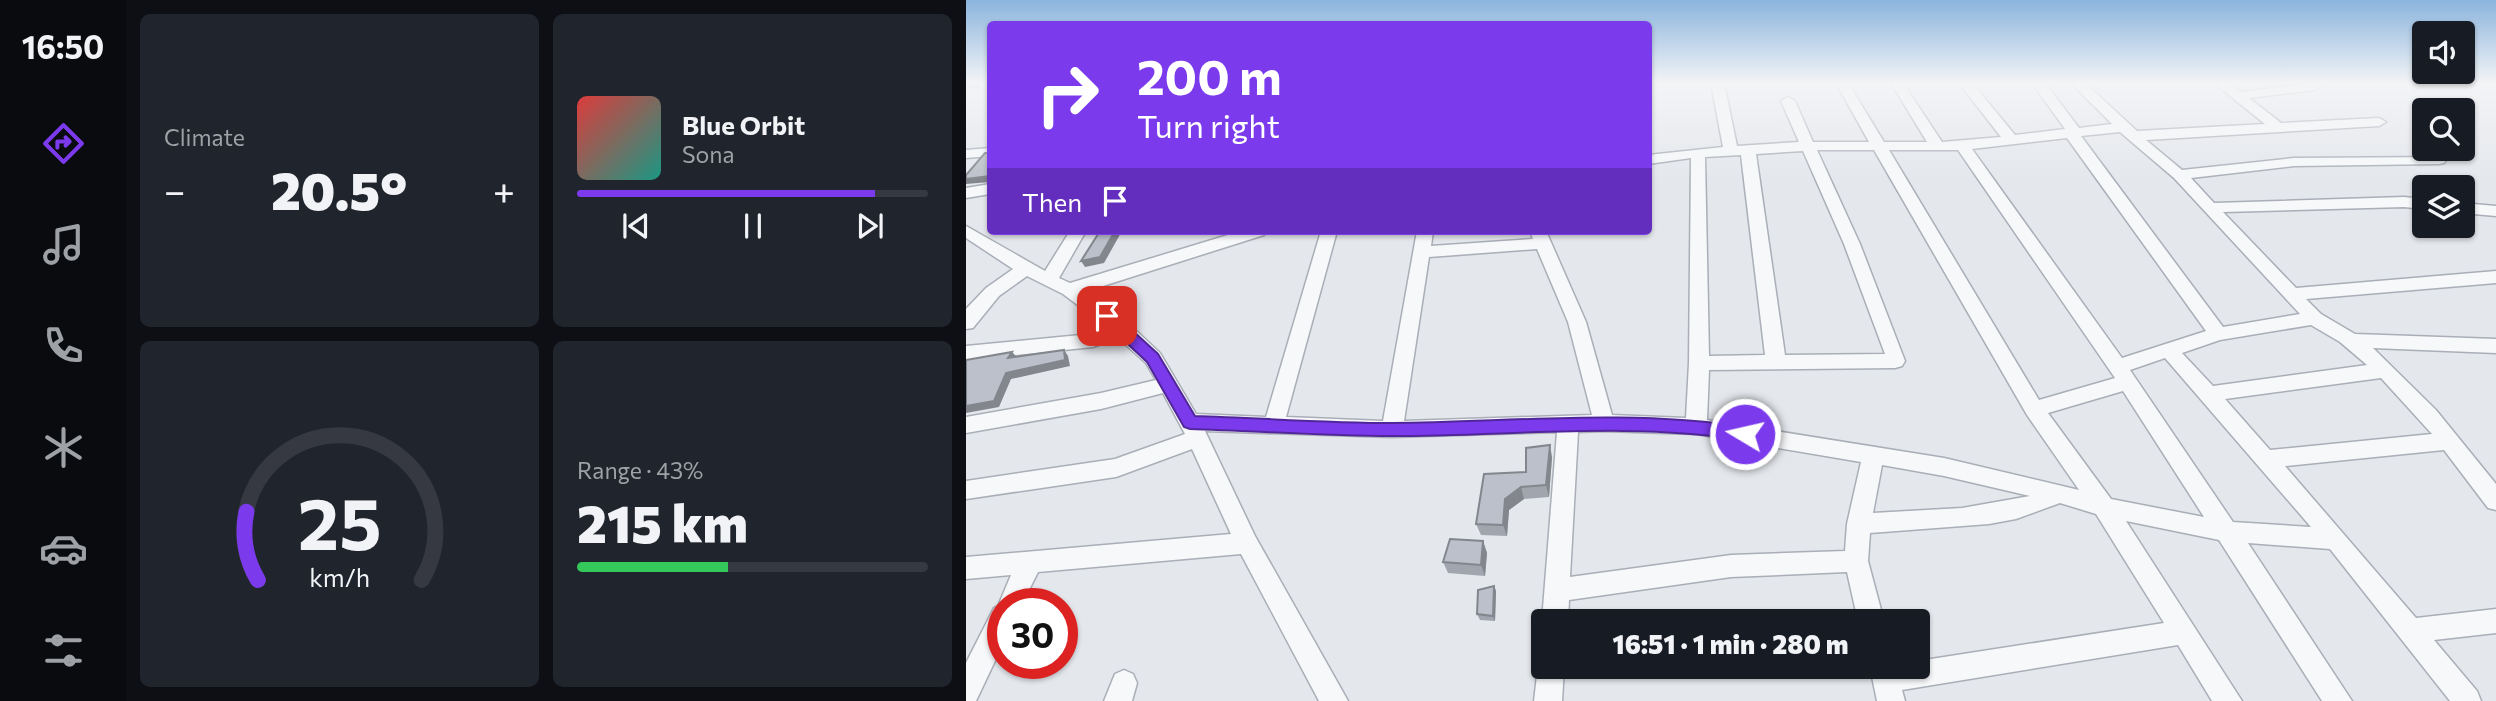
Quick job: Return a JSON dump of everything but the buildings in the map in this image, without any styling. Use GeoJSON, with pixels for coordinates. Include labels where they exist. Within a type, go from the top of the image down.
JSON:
{"type":"FeatureCollection","features":[{"type":"Feature","properties":{"kind":"street"},"geometry":{"type":"LineString","coordinates":[[1728,116],[1740,152],[1776,362]]}},
{"type":"Feature","properties":{"kind":"street"},"geometry":{"type":"LineString","coordinates":[[1699,363],[1891,363],[1896,358],[1811,146],[1796,116]]}},
{"type":"Feature","properties":{"kind":"street"},"geometry":{"type":"LineString","coordinates":[[1862,116],[2034,409],[2105,507],[2228,701]]}},
{"type":"Feature","properties":{"kind":"street"},"geometry":{"type":"LineString","coordinates":[[1918,116],[1938,147]]}},
{"type":"Feature","properties":{"kind":"street"},"geometry":{"type":"LineString","coordinates":[[1991,116],[2011,140]]}},
{"type":"Feature","properties":{"kind":"street"},"geometry":{"type":"LineString","coordinates":[[2061,116],[2218,334]]}},
{"type":"Feature","properties":{"kind":"street"},"geometry":{"type":"LineString","coordinates":[[2112,116],[2179,175],[2314,318],[2351,341],[2384,370],[2450,441],[2496,500]]}},
{"type":"Feature","properties":{"kind":"street"},"geometry":{"type":"LineString","coordinates":[[2263,116],[2280,129]]}},
{"type":"Feature","properties":{"kind":"street"},"geometry":{"type":"LineString","coordinates":[[1652,157],[1811,146],[1962,146],[2072,132],[2280,129],[2379,122]]}},
{"type":"Feature","properties":{"kind":"street"},"geometry":{"type":"LineString","coordinates":[[1962,146],[2122,374],[2338,701]]}},
{"type":"Feature","properties":{"kind":"street"},"geometry":{"type":"LineString","coordinates":[[966,154],[987,152]]}},
{"type":"Feature","properties":{"kind":"street"},"geometry":{"type":"LineString","coordinates":[[1696,426],[1699,363],[1698,153]]}},
{"type":"Feature","properties":{"kind":"street"},"geometry":{"type":"LineString","coordinates":[[2179,175],[2294,162],[2412,160]]}},
{"type":"Feature","properties":{"kind":"street"},"geometry":{"type":"LineString","coordinates":[[966,193],[987,190]]}},
{"type":"Feature","properties":{"kind":"street"},"geometry":{"type":"LineString","coordinates":[[2208,208],[2412,203]]}},
{"type":"Feature","properties":{"kind":"street"},"geometry":{"type":"LineString","coordinates":[[2475,209],[2496,211]]}},
{"type":"Feature","properties":{"kind":"street"},"geometry":{"type":"LineString","coordinates":[[966,232],[1026,269],[1069,290],[1122,329],[1153,358],[1194,430],[1247,543],[1334,701]]}},
{"type":"Feature","properties":{"kind":"street"},"geometry":{"type":"LineString","coordinates":[[1049,281],[1077,235]]}},
{"type":"Feature","properties":{"kind":"street"},"geometry":{"type":"LineString","coordinates":[[1069,290],[1245,235]]}},
{"type":"Feature","properties":{"kind":"street"},"geometry":{"type":"LineString","coordinates":[[1274,425],[1328,235]]}},
{"type":"Feature","properties":{"kind":"street"},"geometry":{"type":"LineString","coordinates":[[1392,429],[1424,235]]}},
{"type":"Feature","properties":{"kind":"street"},"geometry":{"type":"LineString","coordinates":[[1421,252],[1541,237],[1577,321],[1604,423]]}},
{"type":"Feature","properties":{"kind":"street"},"geometry":{"type":"LineString","coordinates":[[966,323],[983,298],[1026,269]]}},
{"type":"Feature","properties":{"kind":"street"},"geometry":{"type":"LineString","coordinates":[[2291,294],[2496,276]]}},
{"type":"Feature","properties":{"kind":"street"},"geometry":{"type":"LineString","coordinates":[[2034,409],[2122,374],[2169,350],[2218,334],[2314,318]]}},
{"type":"Feature","properties":{"kind":"street"},"geometry":{"type":"LineString","coordinates":[[966,353],[1093,340],[1122,329]]}},
{"type":"Feature","properties":{"kind":"street"},"geometry":{"type":"LineString","coordinates":[[2351,341],[2496,346]]}},
{"type":"Feature","properties":{"kind":"street"},"geometry":{"type":"LineString","coordinates":[[2169,350],[2336,539],[2467,701]]}},
{"type":"Feature","properties":{"kind":"street"},"geometry":{"type":"LineString","coordinates":[[2207,394],[2384,370]]}},
{"type":"Feature","properties":{"kind":"street"},"geometry":{"type":"LineString","coordinates":[[966,425],[1101,401],[1170,384]]}},
{"type":"Feature","properties":{"kind":"street"},"geometry":{"type":"LineString","coordinates":[[966,490],[1116,468],[1194,430],[1274,425],[1392,429],[1604,423],[1696,426],[1944,467],[2058,493],[2105,507],[2227,532],[2336,539]]}},
{"type":"Feature","properties":{"kind":"street"},"geometry":{"type":"LineString","coordinates":[[1556,609],[1568,424]]}},
{"type":"Feature","properties":{"kind":"street"},"geometry":{"type":"LineString","coordinates":[[2266,459],[2450,441]]}},
{"type":"Feature","properties":{"kind":"street"},"geometry":{"type":"LineString","coordinates":[[1868,609],[1856,561],[1859,524],[1873,454]]}},
{"type":"Feature","properties":{"kind":"street"},"geometry":{"type":"LineString","coordinates":[[1859,524],[1982,514],[2037,503],[2058,493]]}},
{"type":"Feature","properties":{"kind":"street"},"geometry":{"type":"LineString","coordinates":[[966,568],[1247,543]]}},
{"type":"Feature","properties":{"kind":"street"},"geometry":{"type":"LineString","coordinates":[[1558,590],[1731,566],[1856,561]]}},
{"type":"Feature","properties":{"kind":"street"},"geometry":{"type":"LineString","coordinates":[[1017,588],[1030,563]]}},
{"type":"Feature","properties":{"kind":"street"},"geometry":{"type":"LineString","coordinates":[[2410,631],[2496,621]]}},
{"type":"Feature","properties":{"kind":"street"},"geometry":{"type":"LineString","coordinates":[[1886,682],[2184,632]]}},
{"type":"Feature","properties":{"kind":"street"},"geometry":{"type":"LineString","coordinates":[[966,692],[987,649]]}},
{"type":"Feature","properties":{"kind":"street"},"geometry":{"type":"LineString","coordinates":[[1548,701],[1550,679]]}},
{"type":"Feature","properties":{"kind":"route"},"geometry":{"type":"LineString","coordinates":[[1107,316],[1153,358],[1190,422],[1392,429],[1637,423],[1696,426],[1745,434]]}}]}
